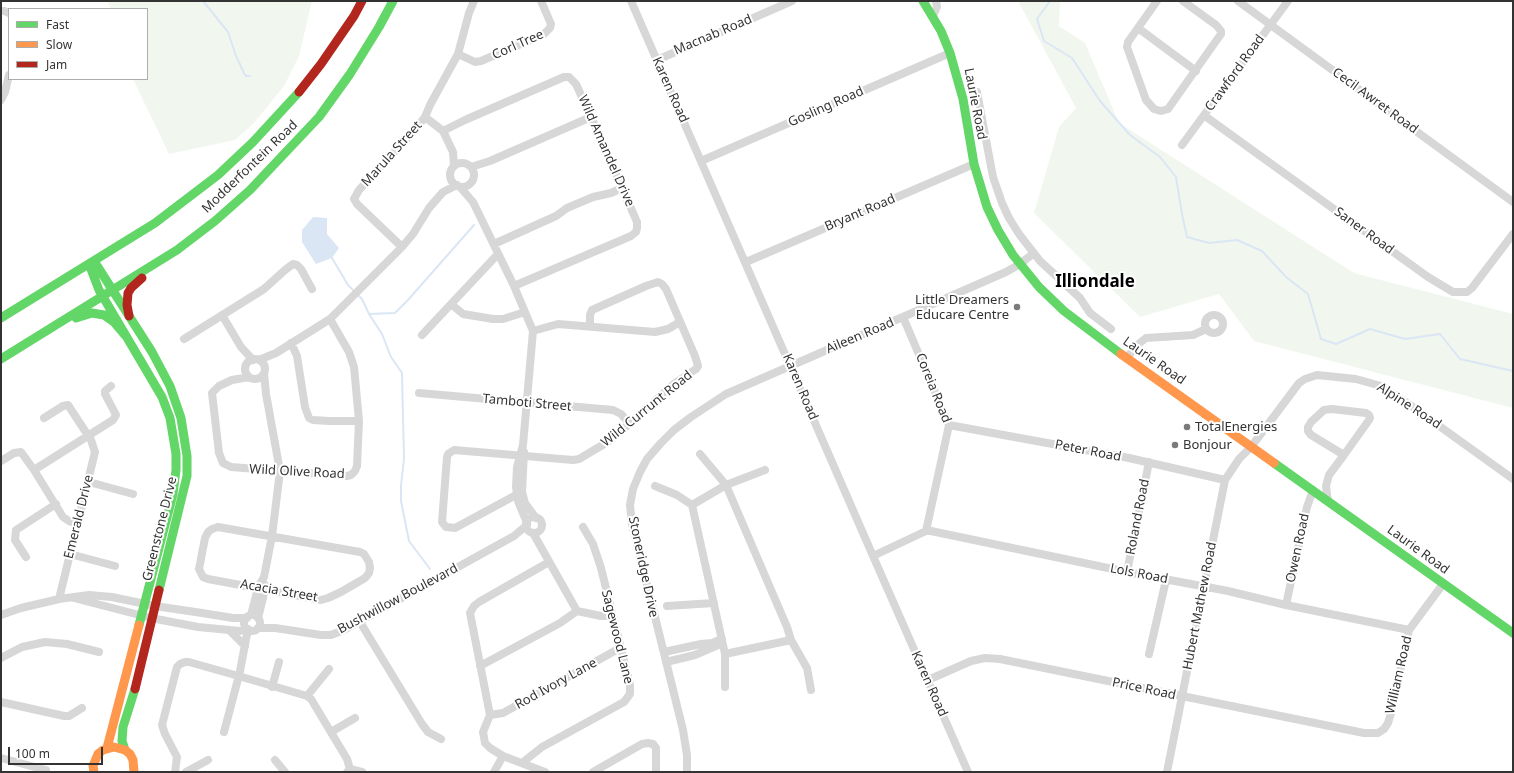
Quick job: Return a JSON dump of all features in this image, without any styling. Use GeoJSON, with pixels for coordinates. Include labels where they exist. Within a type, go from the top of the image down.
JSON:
{"type":"FeatureCollection","features":[{"type":"Feature","properties":{"kind":"main road","name":"Modderfontein Road"},"geometry":{"type":"LineString","coordinates":[[1,318],[155,223],[218,175],[253,142],[290,103],[321,64],[354,16],[362,1]]}},
{"type":"Feature","properties":{"kind":"main road","name":"Modderfontein Road"},"geometry":{"type":"LineString","coordinates":[[1,359],[177,250],[215,221],[250,190],[318,117],[350,74],[393,1]]}},
{"type":"Feature","properties":{"kind":"main road","name":"Laurie Road"},"geometry":{"type":"LineString","coordinates":[[923,1],[950,53],[963,99],[974,164],[987,207],[1006,243],[1027,274],[1052,300],[1127,358],[1513,633]]}},
{"type":"Feature","properties":{"kind":"main road"},"geometry":{"type":"LineString","coordinates":[[129,316],[127,299],[131,288],[136,282],[177,250]]}},
{"type":"Feature","properties":{"kind":"main road","name":"Greenstone Drive"},"geometry":{"type":"LineString","coordinates":[[92,263],[112,290],[152,352],[170,386],[181,418],[187,456],[187,476],[184,490],[151,618],[138,678],[123,727],[122,741],[125,750]]}},
{"type":"Feature","properties":{"kind":"main road","name":"Greenstone Drive"},"geometry":{"type":"LineString","coordinates":[[92,263],[95,283],[162,397],[170,418],[176,454],[176,470],[172,494],[107,748]]}},
{"type":"Feature","properties":{"kind":"main road"},"geometry":{"type":"LineString","coordinates":[[1,359],[72,320],[92,313],[98,313],[108,317],[126,335]]}},
{"type":"Feature","properties":{"kind":"main road"},"geometry":{"type":"LineString","coordinates":[[94,772],[93,766],[98,754],[107,748],[114,747],[125,750],[130,754],[133,760],[134,772]]}},
{"type":"Feature","properties":{"kind":"street","name":"Marula Street"},"geometry":{"type":"LineString","coordinates":[[402,247],[357,204],[354,199],[359,190],[415,130],[425,117],[458,54],[468,13],[474,1]]}},
{"type":"Feature","properties":{"kind":"street","name":"Corl Tree"},"geometry":{"type":"LineString","coordinates":[[458,54],[475,62],[481,61],[544,34],[550,28],[551,24],[541,1]]}},
{"type":"Feature","properties":{"kind":"street","name":"Karen Road"},"geometry":{"type":"LineString","coordinates":[[631,1],[968,772]]}},
{"type":"Feature","properties":{"kind":"street","name":"Macnab Road"},"geometry":{"type":"LineString","coordinates":[[657,60],[792,1]]}},
{"type":"Feature","properties":{"kind":"street"},"geometry":{"type":"LineString","coordinates":[[932,16],[937,7],[936,1]]}},
{"type":"Feature","properties":{"kind":"street"},"geometry":{"type":"LineString","coordinates":[[1157,1],[1128,42],[1127,51],[1146,100],[1154,109],[1161,111],[1168,109],[1220,37],[1221,31],[1216,25],[1187,2]]}},
{"type":"Feature","properties":{"kind":"street","name":"Cecil Awret Road"},"geometry":{"type":"LineString","coordinates":[[1238,1],[1513,202]]}},
{"type":"Feature","properties":{"kind":"street","name":"Crawford Road"},"geometry":{"type":"LineString","coordinates":[[1182,145],[1205,116],[1288,1]]}},
{"type":"Feature","properties":{"kind":"street"},"geometry":{"type":"LineString","coordinates":[[1138,28],[1196,70]]}},
{"type":"Feature","properties":{"kind":"street","name":"Gosling Road"},"geometry":{"type":"LineString","coordinates":[[701,161],[950,53]]}},
{"type":"Feature","properties":{"kind":"street","name":"Wild Amandel Drive"},"geometry":{"type":"LineString","coordinates":[[443,132],[465,120],[564,77],[569,77],[576,84],[637,222],[638,228],[631,236],[514,286]]}},
{"type":"Feature","properties":{"kind":"street"},"geometry":{"type":"LineString","coordinates":[[1,100],[5,92],[8,79]]}},
{"type":"Feature","properties":{"kind":"street"},"geometry":{"type":"LineString","coordinates":[[977,92],[996,188],[1009,218],[1034,253],[1059,280],[1080,298],[1086,310],[1111,328]]}},
{"type":"Feature","properties":{"kind":"street","name":"Saner Road"},"geometry":{"type":"LineString","coordinates":[[1205,116],[1428,277],[1453,292],[1467,292],[1472,288],[1513,234]]}},
{"type":"Feature","properties":{"kind":"street"},"geometry":{"type":"LineString","coordinates":[[425,117],[443,132],[453,152],[470,168],[473,181],[471,184],[473,202]]}},
{"type":"Feature","properties":{"kind":"street"},"geometry":{"type":"LineString","coordinates":[[454,166],[461,163],[470,168],[490,161],[591,117]]}},
{"type":"Feature","properties":{"kind":"street"},"geometry":{"type":"LineString","coordinates":[[246,367],[250,361],[276,353],[330,318],[402,247],[413,234],[429,208],[443,192],[454,166],[453,152]]}},
{"type":"Feature","properties":{"kind":"street","name":"Bryant Road"},"geometry":{"type":"LineString","coordinates":[[746,262],[974,164]]}},
{"type":"Feature","properties":{"kind":"street"},"geometry":{"type":"LineString","coordinates":[[450,176],[454,183],[473,202],[514,286],[533,331],[519,494],[532,529],[539,535],[540,543],[549,562],[577,611]]}},
{"type":"Feature","properties":{"kind":"street"},"geometry":{"type":"LineString","coordinates":[[443,192],[458,186],[468,186],[471,184]]}},
{"type":"Feature","properties":{"kind":"street"},"geometry":{"type":"LineString","coordinates":[[494,244],[556,216],[567,208],[593,197],[611,193],[622,188]]}},
{"type":"Feature","properties":{"kind":"street","name":"Aileen Road"},"geometry":{"type":"LineString","coordinates":[[743,386],[1006,272],[1020,264],[1034,253]]}},
{"type":"Feature","properties":{"kind":"street"},"geometry":{"type":"LineString","coordinates":[[422,335],[498,254]]}},
{"type":"Feature","properties":{"kind":"street"},"geometry":{"type":"LineString","coordinates":[[184,338],[264,289],[293,264],[297,265],[301,270],[312,289]]}},
{"type":"Feature","properties":{"kind":"street","name":"Wild Currunt Road"},"geometry":{"type":"LineString","coordinates":[[519,494],[456,528],[446,527],[442,522],[447,457],[451,451],[458,449],[573,460],[579,459],[611,440],[675,384],[696,369],[697,361],[666,289],[658,282],[650,284],[592,310],[590,316],[590,326]]}},
{"type":"Feature","properties":{"kind":"street"},"geometry":{"type":"LineString","coordinates":[[451,304],[463,314],[493,318],[503,319],[525,312]]}},
{"type":"Feature","properties":{"kind":"street"},"geometry":{"type":"LineString","coordinates":[[222,315],[241,347],[249,376],[257,379],[266,394]]}},
{"type":"Feature","properties":{"kind":"street","name":"Coreia Road"},"geometry":{"type":"LineString","coordinates":[[903,317],[949,425],[926,531]]}},
{"type":"Feature","properties":{"kind":"street","name":"Wild Olive Road"},"geometry":{"type":"LineString","coordinates":[[249,376],[232,380],[219,386],[212,393],[220,458],[223,463],[231,467],[347,476],[351,475],[357,466],[359,421],[352,358],[330,318]]}},
{"type":"Feature","properties":{"kind":"street"},"geometry":{"type":"LineString","coordinates":[[533,331],[558,324],[655,332],[668,329],[680,322]]}},
{"type":"Feature","properties":{"kind":"street"},"geometry":{"type":"LineString","coordinates":[[1127,358],[1136,346],[1146,338],[1193,335],[1206,329]]}},
{"type":"Feature","properties":{"kind":"street"},"geometry":{"type":"LineString","coordinates":[[291,343],[297,356],[305,407],[309,418],[313,420],[328,421],[359,421]]}},
{"type":"Feature","properties":{"kind":"street"},"geometry":{"type":"LineString","coordinates":[[241,347],[263,364],[266,394],[280,471],[272,536],[262,589],[254,617],[245,622],[252,629]]}},
{"type":"Feature","properties":{"kind":"street"},"geometry":{"type":"LineString","coordinates":[[257,379],[276,353]]}},
{"type":"Feature","properties":{"kind":"street","name":"Wild Olive Road"},"geometry":{"type":"LineString","coordinates":[[232,380],[246,367]]}},
{"type":"Feature","properties":{"kind":"street","name":"Alpine Road"},"geometry":{"type":"LineString","coordinates":[[1251,447],[1299,383],[1311,376],[1326,375],[1372,383],[1390,390],[1513,479]]}},
{"type":"Feature","properties":{"kind":"street"},"geometry":{"type":"LineString","coordinates":[[34,470],[115,418],[114,411],[105,394],[105,391],[111,386]]}},
{"type":"Feature","properties":{"kind":"street","name":"Stoneridge Drive"},"geometry":{"type":"LineString","coordinates":[[687,772],[687,755],[683,730],[632,524],[630,505],[633,489],[643,465],[661,442],[691,416],[726,394],[743,386]]}},
{"type":"Feature","properties":{"kind":"street","name":"Tamboti Street"},"geometry":{"type":"LineString","coordinates":[[419,393],[612,410],[621,414],[630,424]]}},
{"type":"Feature","properties":{"kind":"street","name":"Emerald Drive"},"geometry":{"type":"LineString","coordinates":[[44,418],[63,406],[68,406],[88,436],[95,452],[89,482],[59,599]]}},
{"type":"Feature","properties":{"kind":"street"},"geometry":{"type":"LineString","coordinates":[[1328,501],[1326,482],[1369,420],[1370,416],[1366,414],[1332,409],[1324,410],[1311,422],[1308,427],[1308,431],[1311,435],[1344,454]]}},
{"type":"Feature","properties":{"kind":"street","name":"Peter Road"},"geometry":{"type":"LineString","coordinates":[[949,425],[1149,462],[1225,480]]}},
{"type":"Feature","properties":{"kind":"street","name":"Hubert Mathew Road"},"geometry":{"type":"LineString","coordinates":[[1167,772],[1225,480],[1239,459],[1251,447]]}},
{"type":"Feature","properties":{"kind":"street"},"geometry":{"type":"LineString","coordinates":[[1,461],[14,453],[19,452],[23,454],[66,519],[77,524]]}},
{"type":"Feature","properties":{"kind":"street"},"geometry":{"type":"LineString","coordinates":[[700,454],[726,484],[787,627],[791,640],[807,668],[811,690]]}},
{"type":"Feature","properties":{"kind":"street","name":"Roland Road"},"geometry":{"type":"LineString","coordinates":[[1127,572],[1149,462]]}},
{"type":"Feature","properties":{"kind":"street"},"geometry":{"type":"LineString","coordinates":[[692,505],[726,484],[765,470]]}},
{"type":"Feature","properties":{"kind":"street"},"geometry":{"type":"LineString","coordinates":[[89,482],[133,494]]}},
{"type":"Feature","properties":{"kind":"street"},"geometry":{"type":"LineString","coordinates":[[655,486],[677,495],[692,505],[725,654],[725,687]]}},
{"type":"Feature","properties":{"kind":"street","name":"Owen Road"},"geometry":{"type":"LineString","coordinates":[[1286,605],[1307,507],[1313,490]]}},
{"type":"Feature","properties":{"kind":"street"},"geometry":{"type":"LineString","coordinates":[[519,494],[536,518],[542,523],[532,529]]}},
{"type":"Feature","properties":{"kind":"street"},"geometry":{"type":"LineString","coordinates":[[26,557],[15,540],[16,530],[56,504]]}},
{"type":"Feature","properties":{"kind":"street","name":"Bushwillow Boulevard"},"geometry":{"type":"LineString","coordinates":[[72,597],[151,618],[200,627],[229,630],[275,628],[321,635],[331,635],[360,622],[514,536],[532,529],[529,519],[536,518]]}},
{"type":"Feature","properties":{"kind":"street","name":"Acacia Street"},"geometry":{"type":"LineString","coordinates":[[218,527],[272,536],[360,552],[364,554],[369,562],[369,573],[365,578],[328,598],[321,600],[208,579],[203,577],[199,570],[205,538],[208,532],[212,529],[218,527]]}},
{"type":"Feature","properties":{"kind":"street","name":"Sagewood Lane"},"geometry":{"type":"LineString","coordinates":[[522,763],[542,748],[627,698],[630,694],[630,688],[601,568],[593,544],[583,527]]}},
{"type":"Feature","properties":{"kind":"street"},"geometry":{"type":"LineString","coordinates":[[873,556],[926,531]]}},
{"type":"Feature","properties":{"kind":"street","name":"Lols Road"},"geometry":{"type":"LineString","coordinates":[[926,531],[1166,580],[1228,591],[1286,605],[1409,630]]}},
{"type":"Feature","properties":{"kind":"street"},"geometry":{"type":"LineString","coordinates":[[70,554],[115,566]]}},
{"type":"Feature","properties":{"kind":"street"},"geometry":{"type":"LineString","coordinates":[[545,772],[531,769],[522,763],[503,756],[490,748],[484,740],[484,729],[490,715],[470,613],[474,606],[549,562]]}},
{"type":"Feature","properties":{"kind":"street"},"geometry":{"type":"LineString","coordinates":[[1149,654],[1166,580]]}},
{"type":"Feature","properties":{"kind":"street","name":"William Road"},"geometry":{"type":"LineString","coordinates":[[1364,733],[1378,733],[1388,724],[1395,699],[1409,630],[1443,584]]}},
{"type":"Feature","properties":{"kind":"street","name":"Bushwillow Boulevard"},"geometry":{"type":"LineString","coordinates":[[1,615],[21,608],[59,599],[89,595],[112,597],[155,606],[233,618],[254,617],[275,628]]}},
{"type":"Feature","properties":{"kind":"street"},"geometry":{"type":"LineString","coordinates":[[667,606],[714,603]]}},
{"type":"Feature","properties":{"kind":"street"},"geometry":{"type":"LineString","coordinates":[[480,666],[560,623],[577,611],[601,616],[612,616]]}},
{"type":"Feature","properties":{"kind":"street"},"geometry":{"type":"LineString","coordinates":[[224,732],[245,648],[252,629],[260,625],[254,617]]}},
{"type":"Feature","properties":{"kind":"street"},"geometry":{"type":"LineString","coordinates":[[360,622],[422,724],[428,732],[441,739]]}},
{"type":"Feature","properties":{"kind":"street"},"geometry":{"type":"LineString","coordinates":[[229,630],[245,648]]}},
{"type":"Feature","properties":{"kind":"street"},"geometry":{"type":"LineString","coordinates":[[725,654],[791,640]]}},
{"type":"Feature","properties":{"kind":"street"},"geometry":{"type":"LineString","coordinates":[[1,658],[22,647],[45,642],[67,644],[99,652]]}},
{"type":"Feature","properties":{"kind":"street"},"geometry":{"type":"LineString","coordinates":[[664,652],[701,644],[722,642]]}},
{"type":"Feature","properties":{"kind":"street"},"geometry":{"type":"LineString","coordinates":[[666,662],[695,654],[722,642]]}},
{"type":"Feature","properties":{"kind":"street","name":"Rod Ivory Lane"},"geometry":{"type":"LineString","coordinates":[[490,715],[503,713],[620,648]]}},
{"type":"Feature","properties":{"kind":"street","name":"Price Road"},"geometry":{"type":"LineString","coordinates":[[928,680],[971,661],[990,658],[1364,733]]}},
{"type":"Feature","properties":{"kind":"street"},"geometry":{"type":"LineString","coordinates":[[175,772],[177,757],[162,725],[178,667],[180,664],[185,662],[239,675],[272,687],[307,696],[347,759],[348,770],[362,772]]}},
{"type":"Feature","properties":{"kind":"street"},"geometry":{"type":"LineString","coordinates":[[272,687],[279,662]]}},
{"type":"Feature","properties":{"kind":"street"},"geometry":{"type":"LineString","coordinates":[[307,696],[329,669]]}},
{"type":"Feature","properties":{"kind":"street"},"geometry":{"type":"LineString","coordinates":[[1,702],[64,716],[69,716],[82,708]]}},
{"type":"Feature","properties":{"kind":"street"},"geometry":{"type":"LineString","coordinates":[[331,732],[355,718]]}},
{"type":"Feature","properties":{"kind":"street"},"geometry":{"type":"LineString","coordinates":[[593,772],[642,744],[648,743],[653,744],[656,750],[656,772]]}},
{"type":"Feature","properties":{"kind":"street"},"geometry":{"type":"LineString","coordinates":[[494,772],[503,756]]}},
{"type":"Feature","properties":{"kind":"street"},"geometry":{"type":"LineString","coordinates":[[1,758],[46,770]]}},
{"type":"Feature","properties":{"kind":"street"},"geometry":{"type":"LineString","coordinates":[[186,772],[208,760]]}},
{"type":"Feature","properties":{"kind":"street"},"geometry":{"type":"LineString","coordinates":[[275,760],[286,772]]}},
{"type":"Feature","properties":{"kind":"shaded area"},"geometry":{"type":"Polygon","coordinates":[[[107,1],[312,1],[299,56],[284,86],[254,123],[235,140],[169,154],[133,80],[148,80],[148,8],[110,8],[107,1]]]}},
{"type":"Feature","properties":{"kind":"shaded area"},"geometry":{"type":"Polygon","coordinates":[[[1018,1],[1060,1],[1059,26],[1085,43],[1119,123],[1354,273],[1513,314],[1513,408],[1254,341],[1219,294],[1140,317],[1034,213],[1059,127],[1076,108],[1018,1]]]}},
{"type":"Feature","properties":{"kind":"water"},"geometry":{"type":"Polygon","coordinates":[[[313,217],[327,218],[327,234],[339,248],[332,258],[316,264],[302,242],[302,230],[313,217]]]}},
{"type":"Feature","properties":{"kind":"waterway"},"geometry":{"type":"LineString","coordinates":[[203,1],[228,32],[236,56],[244,73],[246,76],[250,76]]}},
{"type":"Feature","properties":{"kind":"waterway"},"geometry":{"type":"LineString","coordinates":[[1050,1],[1037,19],[1044,41],[1072,58],[1100,101],[1130,135],[1160,157],[1176,177],[1187,237],[1209,243],[1237,240],[1262,251],[1286,277],[1308,294],[1321,339],[1336,344],[1370,329],[1405,339],[1440,334],[1460,359],[1513,371]]}},
{"type":"Feature","properties":{"kind":"waterway"},"geometry":{"type":"LineString","coordinates":[[369,314],[395,313],[474,225]]}},
{"type":"Feature","properties":{"kind":"waterway"},"geometry":{"type":"LineString","coordinates":[[332,258],[348,285],[355,292]]}},
{"type":"Feature","properties":{"kind":"waterway"},"geometry":{"type":"LineString","coordinates":[[358,295],[362,299],[369,314],[382,334],[391,357],[402,373],[404,459],[401,501],[409,541],[430,569]]}},
{"type":"Feature","properties":{"kind":"traffic: fast"},"geometry":{"type":"LineString","coordinates":[[1,359],[177,250],[215,221],[250,190],[319,117],[350,74],[393,1]]}},
{"type":"Feature","properties":{"kind":"traffic: fast"},"geometry":{"type":"LineString","coordinates":[[923,1],[941,31],[950,53],[963,99],[974,164],[987,207],[998,230],[1013,255],[1039,287],[1064,311],[1121,354]]}},
{"type":"Feature","properties":{"kind":"traffic: fast"},"geometry":{"type":"LineString","coordinates":[[1,318],[155,223],[218,175],[253,142],[299,92]]}},
{"type":"Feature","properties":{"kind":"traffic: fast"},"geometry":{"type":"LineString","coordinates":[[94,261],[152,352],[170,386],[181,418],[187,456],[187,476],[159,590]]}},
{"type":"Feature","properties":{"kind":"traffic: fast"},"geometry":{"type":"LineString","coordinates":[[89,264],[99,290],[162,397],[170,418],[176,454],[173,494],[139,625]]}},
{"type":"Feature","properties":{"kind":"traffic: fast"},"geometry":{"type":"LineString","coordinates":[[76,318],[92,313],[104,315],[114,322],[125,335]]}},
{"type":"Feature","properties":{"kind":"traffic: fast"},"geometry":{"type":"LineString","coordinates":[[1274,463],[1513,633]]}},
{"type":"Feature","properties":{"kind":"traffic: fast"},"geometry":{"type":"LineString","coordinates":[[125,750],[122,741],[123,727],[135,689]]}},
{"type":"Feature","properties":{"kind":"traffic: slow"},"geometry":{"type":"LineString","coordinates":[[1121,354],[1274,463]]}},
{"type":"Feature","properties":{"kind":"traffic: slow"},"geometry":{"type":"LineString","coordinates":[[107,748],[139,625]]}},
{"type":"Feature","properties":{"kind":"traffic: slow"},"geometry":{"type":"LineString","coordinates":[[94,772],[93,766],[98,754],[103,750],[114,747],[125,750],[130,754],[133,760],[134,772]]}},
{"type":"Feature","properties":{"kind":"traffic: jam"},"geometry":{"type":"LineString","coordinates":[[299,92],[321,64],[354,16],[362,1]]}},
{"type":"Feature","properties":{"kind":"traffic: jam"},"geometry":{"type":"LineString","coordinates":[[129,316],[127,305],[128,293],[131,288],[142,278]]}},
{"type":"Feature","properties":{"kind":"traffic: jam"},"geometry":{"type":"LineString","coordinates":[[135,689],[159,590]]}},
{"type":"Feature","properties":{"kind":"place","name":"Little Dreamers Educare Centre"},"geometry":{"type":"Point","coordinates":[1017,307]}},
{"type":"Feature","properties":{"kind":"place","name":"TotalEnergies"},"geometry":{"type":"Point","coordinates":[1187,427]}},
{"type":"Feature","properties":{"kind":"place","name":"Bonjour"},"geometry":{"type":"Point","coordinates":[1175,445]}},
{"type":"Feature","properties":{"kind":"district","name":"Illiondale"},"geometry":{"type":"Point","coordinates":[1095,282]}}]}
